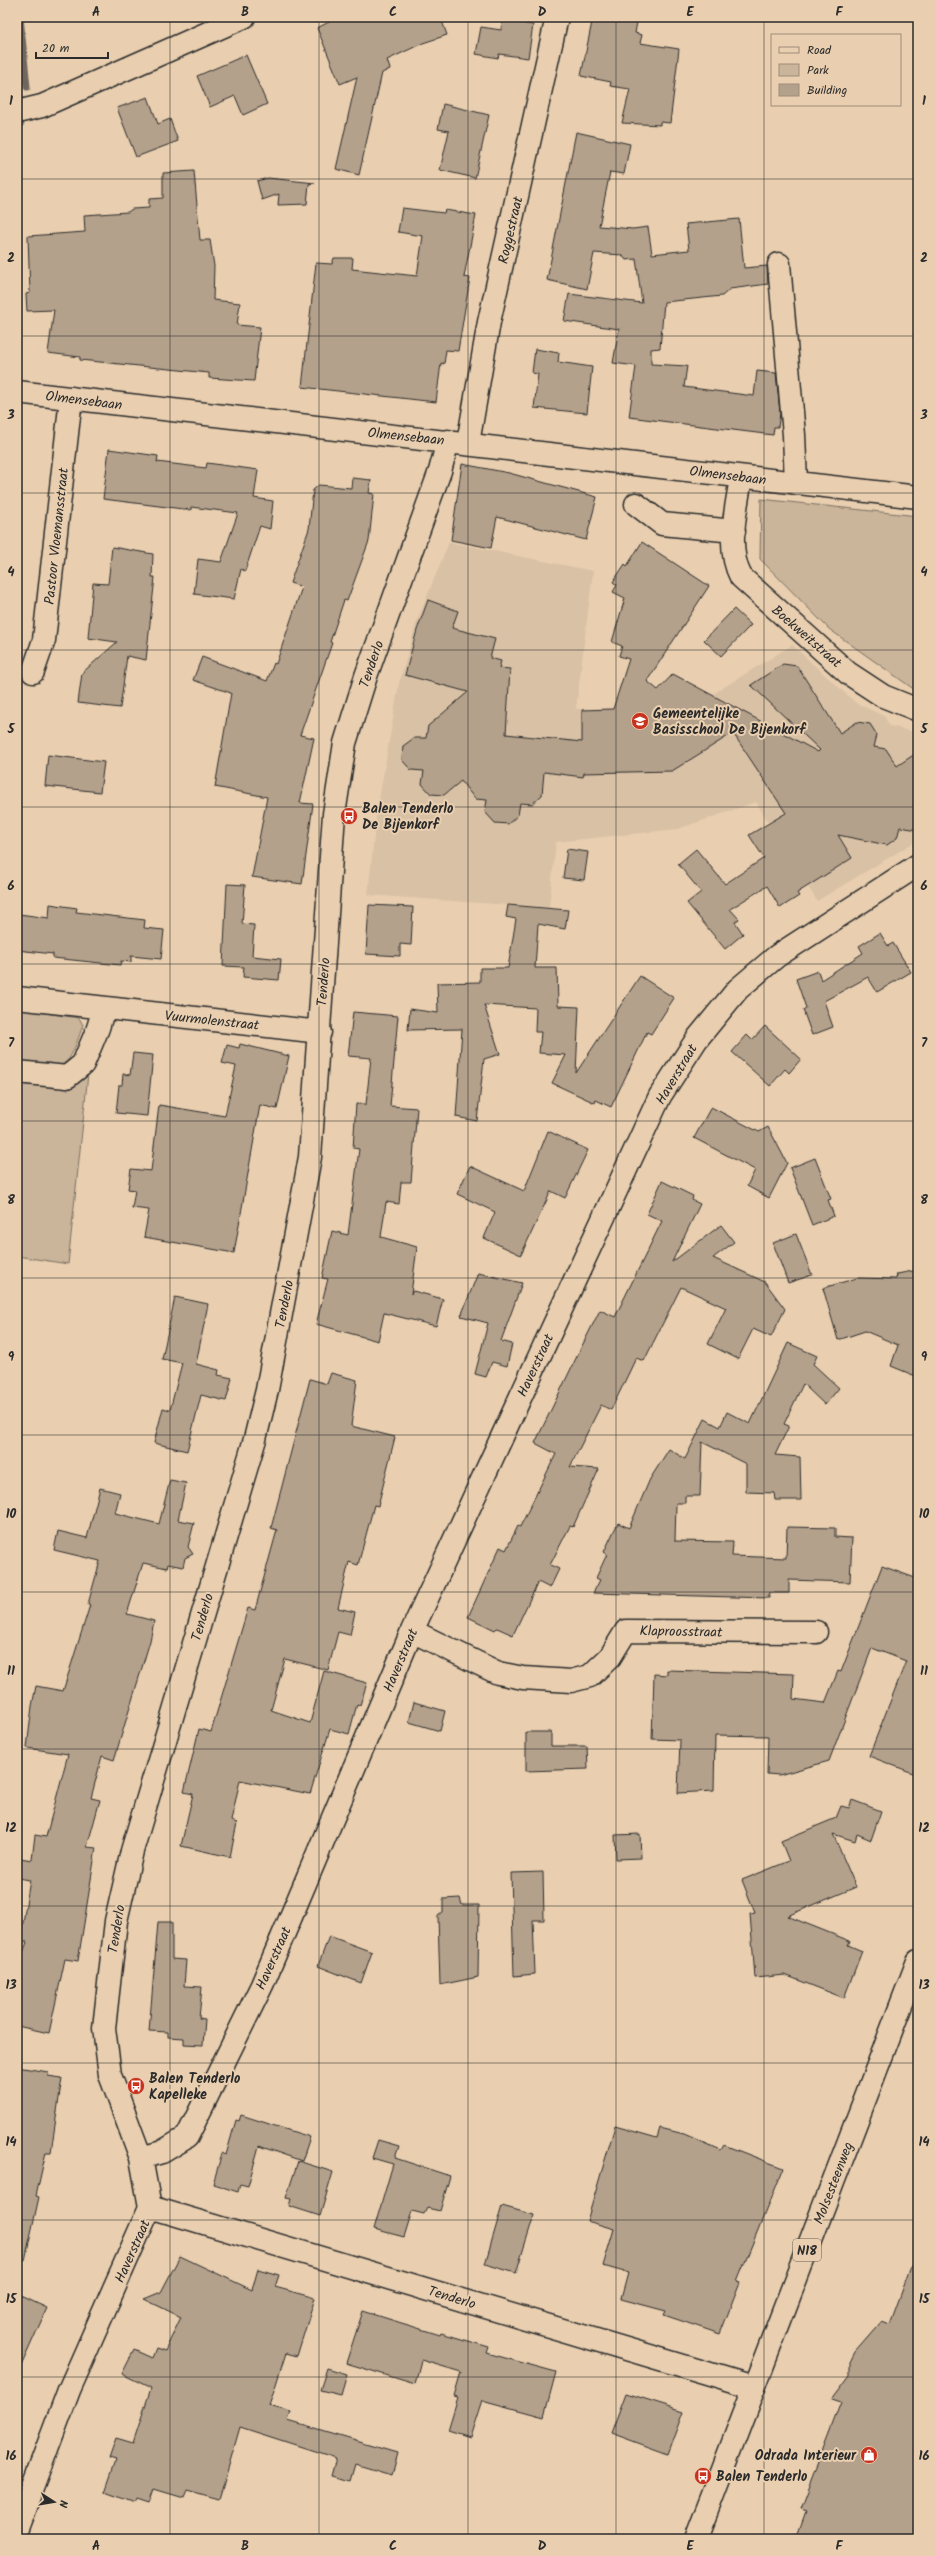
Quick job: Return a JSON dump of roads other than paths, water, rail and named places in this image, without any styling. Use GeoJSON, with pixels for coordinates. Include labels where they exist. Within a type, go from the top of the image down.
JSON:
{"type":"FeatureCollection","features":[{"type":"Feature","properties":{"kind":"street"},"geometry":{"type":"LineString","coordinates":[[17,112],[42,106],[244,17]]}},
{"type":"Feature","properties":{"kind":"street","name":"Roggestraat"},"geometry":{"type":"LineString","coordinates":[[458,442],[489,322],[558,17]]}},
{"type":"Feature","properties":{"kind":"street"},"geometry":{"type":"LineString","coordinates":[[779,264],[794,435],[796,483]]}},
{"type":"Feature","properties":{"kind":"street","name":"Olmensebaan"},"geometry":{"type":"LineString","coordinates":[[17,392],[458,442],[918,497]]}},
{"type":"Feature","properties":{"kind":"street","name":"Pastoor Vloemansstraat"},"geometry":{"type":"LineString","coordinates":[[33,672],[44,640],[71,398]]}},
{"type":"Feature","properties":{"kind":"street","name":"Tenderlo"},"geometry":{"type":"LineString","coordinates":[[141,2158],[110,2075],[104,2028],[116,1922],[132,1851],[255,1439],[267,1390],[310,1157],[320,1032],[334,814],[345,743],[366,676],[440,471],[458,442]]}},
{"type":"Feature","properties":{"kind":"street","name":"Boekweitstraat"},"geometry":{"type":"LineString","coordinates":[[741,477],[734,532],[733,554],[736,567],[741,577],[848,673],[883,696],[918,710]]}},
{"type":"Feature","properties":{"kind":"street"},"geometry":{"type":"LineString","coordinates":[[636,504],[662,524],[734,532]]}},
{"type":"Feature","properties":{"kind":"street","name":"Haverstraat"},"geometry":{"type":"LineString","coordinates":[[17,2528],[70,2390],[150,2207],[141,2158],[162,2152],[187,2137],[262,1985],[412,1631],[660,1096],[697,1039],[738,989],[777,956],[918,865]]}},
{"type":"Feature","properties":{"kind":"street","name":"Vuurmolenstraat"},"geometry":{"type":"LineString","coordinates":[[17,998],[320,1032]]}},
{"type":"Feature","properties":{"kind":"street"},"geometry":{"type":"LineString","coordinates":[[17,1072],[67,1077],[83,1064],[98,1028],[104,1008]]}},
{"type":"Feature","properties":{"kind":"street","name":"Klaproosstraat"},"geometry":{"type":"LineString","coordinates":[[412,1631],[498,1673],[523,1678],[571,1681],[590,1676],[610,1657],[626,1631],[816,1632]]}},
{"type":"Feature","properties":{"kind":"street","name":"Molsesteenweg"},"geometry":{"type":"LineString","coordinates":[[696,2539],[918,1961]]}},
{"type":"Feature","properties":{"kind":"street","name":"Tenderlo"},"geometry":{"type":"LineString","coordinates":[[150,2207],[754,2387]]}},
{"type":"Feature","properties":{"kind":"waterway"},"geometry":{"type":"LineString","coordinates":[[20,17],[27,87]]}},
{"type":"Feature","properties":{"kind":"waterway"},"geometry":{"type":"LineString","coordinates":[[17,125],[21,123]]}},
{"type":"Feature","properties":{"kind":"place","name":"Gemeentelijke Basisschool De Bijenkorf"},"geometry":{"type":"Point","coordinates":[640,721]}},
{"type":"Feature","properties":{"kind":"place","name":"Balen Tenderlo De Bijenkorf"},"geometry":{"type":"Point","coordinates":[349,816]}},
{"type":"Feature","properties":{"kind":"place","name":"Balen Tenderlo Kapelleke"},"geometry":{"type":"Point","coordinates":[136,2086]}},
{"type":"Feature","properties":{"kind":"place","name":"Odrada Interieur"},"geometry":{"type":"Point","coordinates":[869,2455]}},
{"type":"Feature","properties":{"kind":"place","name":"Balen Tenderlo"},"geometry":{"type":"Point","coordinates":[703,2476]}}]}
